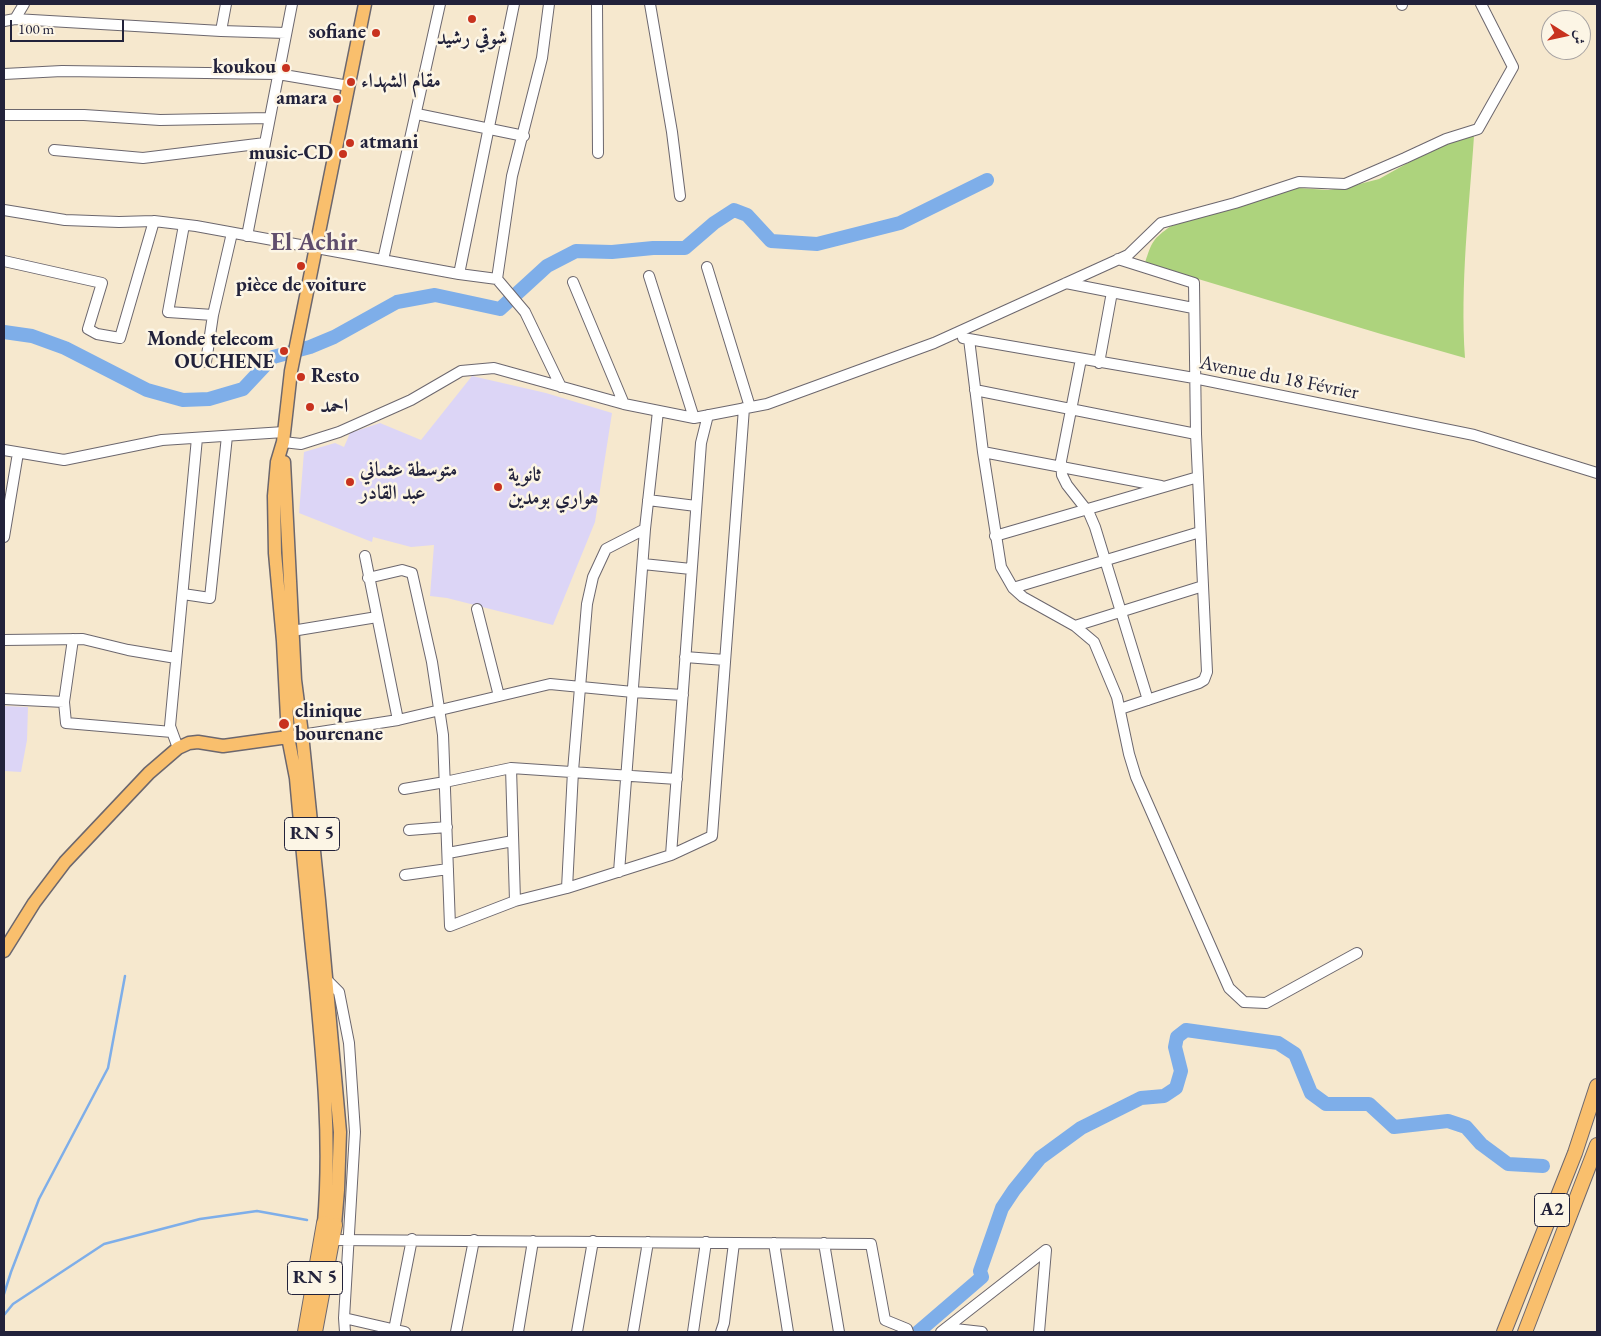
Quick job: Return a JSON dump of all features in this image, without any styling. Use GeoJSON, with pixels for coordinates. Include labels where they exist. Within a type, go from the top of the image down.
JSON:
{"type":"FeatureCollection","features":[{"type":"Feature","properties":{"kind":"highway","name":"A2"},"geometry":{"type":"LineString","coordinates":[[1504,1332],[1575,1153],[1597,1086]]}},
{"type":"Feature","properties":{"kind":"highway","name":"A2"},"geometry":{"type":"LineString","coordinates":[[1525,1332],[1597,1145]]}},
{"type":"Feature","properties":{"kind":"highway","name":"RN 5"},"geometry":{"type":"LineString","coordinates":[[316,1332],[332,1240],[329,1224]]}},
{"type":"Feature","properties":{"kind":"highway","name":"RN 5"},"geometry":{"type":"LineString","coordinates":[[304,1332],[329,1224]]}},
{"type":"Feature","properties":{"kind":"main road","name":"RN 5"},"geometry":{"type":"LineString","coordinates":[[329,1224],[326,1191],[325,1083],[296,778],[288,737],[274,496],[291,371],[365,4]]}},
{"type":"Feature","properties":{"kind":"main road","name":"RN 5"},"geometry":{"type":"LineString","coordinates":[[283,437],[295,680],[302,734],[340,1132],[338,1190],[329,1224]]}},
{"type":"Feature","properties":{"kind":"main road"},"geometry":{"type":"LineString","coordinates":[[4,951],[34,903],[65,862],[149,773],[178,748],[189,743],[198,742],[223,746],[288,737]]}},
{"type":"Feature","properties":{"kind":"street"},"geometry":{"type":"LineString","coordinates":[[15,20],[24,4]]}},
{"type":"Feature","properties":{"kind":"street"},"geometry":{"type":"LineString","coordinates":[[221,31],[226,4]]}},
{"type":"Feature","properties":{"kind":"street"},"geometry":{"type":"LineString","coordinates":[[247,236],[292,4]]}},
{"type":"Feature","properties":{"kind":"street"},"geometry":{"type":"LineString","coordinates":[[383,260],[440,4]]}},
{"type":"Feature","properties":{"kind":"street"},"geometry":{"type":"LineString","coordinates":[[459,274],[514,4]]}},
{"type":"Feature","properties":{"kind":"street"},"geometry":{"type":"LineString","coordinates":[[497,279],[512,176],[524,136],[542,58],[549,4]]}},
{"type":"Feature","properties":{"kind":"street"},"geometry":{"type":"LineString","coordinates":[[597,4],[598,154]]}},
{"type":"Feature","properties":{"kind":"street"},"geometry":{"type":"LineString","coordinates":[[650,4],[672,132],[680,196]]}},
{"type":"Feature","properties":{"kind":"street"},"geometry":{"type":"LineString","coordinates":[[4,450],[64,460],[162,440],[228,436],[283,437],[301,444],[339,432],[411,400],[462,371],[494,368],[624,404],[694,418],[767,404],[950,335],[1128,255],[1161,223],[1299,182],[1345,184],[1446,139],[1478,129],[1513,67],[1481,4]]}},
{"type":"Feature","properties":{"kind":"street"},"geometry":{"type":"LineString","coordinates":[[4,21],[286,33]]}},
{"type":"Feature","properties":{"kind":"street"},"geometry":{"type":"LineString","coordinates":[[4,74],[62,71],[278,74],[348,86]]}},
{"type":"Feature","properties":{"kind":"street"},"geometry":{"type":"LineString","coordinates":[[417,114],[524,136]]}},
{"type":"Feature","properties":{"kind":"street"},"geometry":{"type":"LineString","coordinates":[[4,115],[84,115],[160,120],[270,118]]}},
{"type":"Feature","properties":{"kind":"street"},"geometry":{"type":"LineString","coordinates":[[54,150],[143,158],[265,143]]}},
{"type":"Feature","properties":{"kind":"street"},"geometry":{"type":"LineString","coordinates":[[4,210],[64,220],[154,221],[184,225],[459,274],[497,279],[525,312],[561,386]]}},
{"type":"Feature","properties":{"kind":"street"},"geometry":{"type":"LineString","coordinates":[[4,261],[102,283],[88,329],[97,334],[120,338],[154,221]]}},
{"type":"Feature","properties":{"kind":"street"},"geometry":{"type":"LineString","coordinates":[[184,225],[168,312],[213,315]]}},
{"type":"Feature","properties":{"kind":"street"},"geometry":{"type":"LineString","coordinates":[[206,362],[213,315],[232,233]]}},
{"type":"Feature","properties":{"kind":"street"},"geometry":{"type":"LineString","coordinates":[[1118,259],[1194,283],[1194,378],[1207,672],[1206,678],[1199,683],[1120,709]]}},
{"type":"Feature","properties":{"kind":"street"},"geometry":{"type":"LineString","coordinates":[[368,578],[402,570],[412,573],[432,662],[443,735],[450,926],[515,901],[567,888],[671,855],[712,836],[747,408],[707,267]]}},
{"type":"Feature","properties":{"kind":"street"},"geometry":{"type":"LineString","coordinates":[[649,276],[694,418]]}},
{"type":"Feature","properties":{"kind":"street"},"geometry":{"type":"LineString","coordinates":[[573,282],[624,404]]}},
{"type":"Feature","properties":{"kind":"street"},"geometry":{"type":"LineString","coordinates":[[1066,283],[1193,308]]}},
{"type":"Feature","properties":{"kind":"street"},"geometry":{"type":"LineString","coordinates":[[1100,362],[1112,292]]}},
{"type":"Feature","properties":{"kind":"street","name":"Avenue du 18 Février"},"geometry":{"type":"LineString","coordinates":[[950,335],[1194,378],[1474,435],[1597,473]]}},
{"type":"Feature","properties":{"kind":"street"},"geometry":{"type":"LineString","coordinates":[[969,338],[974,390],[1001,568],[1013,588],[1023,598],[1086,633],[1097,648],[1113,685],[1136,777],[1229,988],[1244,1002],[1266,1003],[1357,953]]}},
{"type":"Feature","properties":{"kind":"street"},"geometry":{"type":"LineString","coordinates":[[1081,359],[1061,466],[1062,474],[1067,485],[1092,520],[1148,700]]}},
{"type":"Feature","properties":{"kind":"street"},"geometry":{"type":"LineString","coordinates":[[974,390],[1196,434]]}},
{"type":"Feature","properties":{"kind":"street"},"geometry":{"type":"LineString","coordinates":[[619,872],[645,529],[658,411]]}},
{"type":"Feature","properties":{"kind":"street"},"geometry":{"type":"LineString","coordinates":[[671,855],[701,443],[708,415]]}},
{"type":"Feature","properties":{"kind":"street"},"geometry":{"type":"LineString","coordinates":[[183,594],[210,598],[228,436]]}},
{"type":"Feature","properties":{"kind":"street"},"geometry":{"type":"LineString","coordinates":[[178,748],[170,726],[198,438]]}},
{"type":"Feature","properties":{"kind":"street"},"geometry":{"type":"LineString","coordinates":[[983,452],[1164,487]]}},
{"type":"Feature","properties":{"kind":"street"},"geometry":{"type":"LineString","coordinates":[[4,537],[18,453]]}},
{"type":"Feature","properties":{"kind":"street"},"geometry":{"type":"LineString","coordinates":[[995,536],[1198,477]]}},
{"type":"Feature","properties":{"kind":"street"},"geometry":{"type":"LineString","coordinates":[[648,500],[696,506]]}},
{"type":"Feature","properties":{"kind":"street"},"geometry":{"type":"LineString","coordinates":[[567,888],[573,771],[587,604],[593,577],[606,550],[645,529]]}},
{"type":"Feature","properties":{"kind":"street"},"geometry":{"type":"LineString","coordinates":[[1013,588],[1200,532]]}},
{"type":"Feature","properties":{"kind":"street"},"geometry":{"type":"LineString","coordinates":[[365,556],[398,720]]}},
{"type":"Feature","properties":{"kind":"street"},"geometry":{"type":"LineString","coordinates":[[643,564],[692,569]]}},
{"type":"Feature","properties":{"kind":"street"},"geometry":{"type":"LineString","coordinates":[[1075,626],[1203,586]]}},
{"type":"Feature","properties":{"kind":"street"},"geometry":{"type":"LineString","coordinates":[[477,609],[499,696]]}},
{"type":"Feature","properties":{"kind":"street"},"geometry":{"type":"LineString","coordinates":[[292,630],[377,618]]}},
{"type":"Feature","properties":{"kind":"street"},"geometry":{"type":"LineString","coordinates":[[72,639],[64,702],[66,723],[172,732]]}},
{"type":"Feature","properties":{"kind":"street"},"geometry":{"type":"LineString","coordinates":[[4,640],[83,639],[128,650],[176,658]]}},
{"type":"Feature","properties":{"kind":"street"},"geometry":{"type":"LineString","coordinates":[[685,657],[725,660]]}},
{"type":"Feature","properties":{"kind":"street"},"geometry":{"type":"LineString","coordinates":[[288,737],[398,720],[550,684],[683,695]]}},
{"type":"Feature","properties":{"kind":"street"},"geometry":{"type":"LineString","coordinates":[[4,699],[64,702]]}},
{"type":"Feature","properties":{"kind":"street"},"geometry":{"type":"LineString","coordinates":[[404,788],[445,782],[511,768],[677,779]]}},
{"type":"Feature","properties":{"kind":"street"},"geometry":{"type":"LineString","coordinates":[[511,768],[515,901]]}},
{"type":"Feature","properties":{"kind":"street"},"geometry":{"type":"LineString","coordinates":[[409,830],[447,827]]}},
{"type":"Feature","properties":{"kind":"street"},"geometry":{"type":"LineString","coordinates":[[448,853],[513,842]]}},
{"type":"Feature","properties":{"kind":"street"},"geometry":{"type":"LineString","coordinates":[[405,875],[448,869]]}},
{"type":"Feature","properties":{"kind":"street"},"geometry":{"type":"LineString","coordinates":[[326,979],[339,992],[349,1043],[355,1132],[344,1318],[345,1332]]}},
{"type":"Feature","properties":{"kind":"street"},"geometry":{"type":"LineString","coordinates":[[394,1330],[412,1239]]}},
{"type":"Feature","properties":{"kind":"street"},"geometry":{"type":"LineString","coordinates":[[332,1240],[412,1239],[871,1244],[885,1320],[907,1329],[908,1332]]}},
{"type":"Feature","properties":{"kind":"street"},"geometry":{"type":"LineString","coordinates":[[456,1332],[474,1240]]}},
{"type":"Feature","properties":{"kind":"street"},"geometry":{"type":"LineString","coordinates":[[518,1332],[533,1240]]}},
{"type":"Feature","properties":{"kind":"street"},"geometry":{"type":"LineString","coordinates":[[577,1332],[593,1241]]}},
{"type":"Feature","properties":{"kind":"street"},"geometry":{"type":"LineString","coordinates":[[634,1332],[648,1242]]}},
{"type":"Feature","properties":{"kind":"street"},"geometry":{"type":"LineString","coordinates":[[693,1332],[706,1242]]}},
{"type":"Feature","properties":{"kind":"street"},"geometry":{"type":"LineString","coordinates":[[721,1332],[724,1323],[734,1242]]}},
{"type":"Feature","properties":{"kind":"street"},"geometry":{"type":"LineString","coordinates":[[774,1243],[788,1332]]}},
{"type":"Feature","properties":{"kind":"street"},"geometry":{"type":"LineString","coordinates":[[824,1243],[839,1332]]}},
{"type":"Feature","properties":{"kind":"street"},"geometry":{"type":"LineString","coordinates":[[943,1330],[1046,1250],[1038,1332]]}},
{"type":"Feature","properties":{"kind":"street"},"geometry":{"type":"LineString","coordinates":[[344,1318],[405,1332]]}},
{"type":"Feature","properties":{"kind":"street"},"geometry":{"type":"LineString","coordinates":[[943,1330],[982,1332]]}},
{"type":"Feature","properties":{"kind":"shaded area","name":"ثانوية هواري بومدين"},"geometry":{"type":"Polygon","coordinates":[[[472,376],[546,393],[612,413],[595,522],[553,625],[447,598],[430,596],[434,545],[411,547],[373,537],[372,542],[299,513],[304,452],[335,443],[344,447],[350,433],[380,423],[421,440],[472,376]]]}},
{"type":"Feature","properties":{"kind":"shaded area"},"geometry":{"type":"Polygon","coordinates":[[[4,706],[28,707],[27,740],[21,772],[4,771],[4,706]]]}},
{"type":"Feature","properties":{"kind":"green space"},"geometry":{"type":"Polygon","coordinates":[[[1471,134],[1474,136],[1464,275],[1465,358],[1145,263],[1154,241],[1171,226],[1298,188],[1328,190],[1379,179],[1440,145],[1471,134]]]}},
{"type":"Feature","properties":{"kind":"waterway"},"geometry":{"type":"LineString","coordinates":[[4,332],[32,336],[65,348],[147,390],[183,400],[209,399],[243,389],[273,357],[310,347],[334,337],[397,302],[435,295],[500,309],[547,266],[576,251],[612,252],[653,248],[685,248],[714,223],[734,210],[747,215],[771,241],[817,244],[900,223],[987,180]]}},
{"type":"Feature","properties":{"kind":"waterway"},"geometry":{"type":"LineString","coordinates":[[4,1294],[39,1199],[108,1068],[125,976]]}},
{"type":"Feature","properties":{"kind":"waterway"},"geometry":{"type":"LineString","coordinates":[[918,1332],[982,1277],[980,1271],[1002,1208],[1040,1158],[1081,1128],[1141,1098],[1164,1096],[1176,1088],[1181,1071],[1175,1047],[1177,1037],[1186,1030],[1278,1043],[1295,1054],[1311,1093],[1326,1104],[1369,1104],[1394,1127],[1448,1121],[1466,1127],[1481,1144],[1508,1164],[1543,1166]]}},
{"type":"Feature","properties":{"kind":"waterway"},"geometry":{"type":"LineString","coordinates":[[4,1315],[13,1304],[104,1244],[200,1219],[257,1211],[307,1220]]}},
{"type":"Feature","properties":{"kind":"place","name":"شوقي رشيد"},"geometry":{"type":"Point","coordinates":[472,19]}},
{"type":"Feature","properties":{"kind":"place","name":"sofiane"},"geometry":{"type":"Point","coordinates":[376,33]}},
{"type":"Feature","properties":{"kind":"place","name":"koukou"},"geometry":{"type":"Point","coordinates":[286,68]}},
{"type":"Feature","properties":{"kind":"place","name":"مقام الشهداء"},"geometry":{"type":"Point","coordinates":[351,82]}},
{"type":"Feature","properties":{"kind":"place","name":"amara"},"geometry":{"type":"Point","coordinates":[337,99]}},
{"type":"Feature","properties":{"kind":"place","name":"atmani"},"geometry":{"type":"Point","coordinates":[350,143]}},
{"type":"Feature","properties":{"kind":"place","name":"music-CD"},"geometry":{"type":"Point","coordinates":[343,154]}},
{"type":"Feature","properties":{"kind":"place","name":"pièce de voiture"},"geometry":{"type":"Point","coordinates":[301,266]}},
{"type":"Feature","properties":{"kind":"place","name":"Monde telecom OUCHENE"},"geometry":{"type":"Point","coordinates":[284,351]}},
{"type":"Feature","properties":{"kind":"place","name":"Resto"},"geometry":{"type":"Point","coordinates":[301,377]}},
{"type":"Feature","properties":{"kind":"place","name":"احمد"},"geometry":{"type":"Point","coordinates":[310,407]}},
{"type":"Feature","properties":{"kind":"place","name":"متوسطة عثماني عبد القادر"},"geometry":{"type":"Point","coordinates":[350,482]}},
{"type":"Feature","properties":{"kind":"place","name":"ثانوية هواري بومدين"},"geometry":{"type":"Point","coordinates":[498,487]}},
{"type":"Feature","properties":{"kind":"place","name":"clinique bourenane"},"geometry":{"type":"Point","coordinates":[284,724]}},
{"type":"Feature","properties":{"kind":"district","name":"El Achir"},"geometry":{"type":"Point","coordinates":[314,243]}}]}
